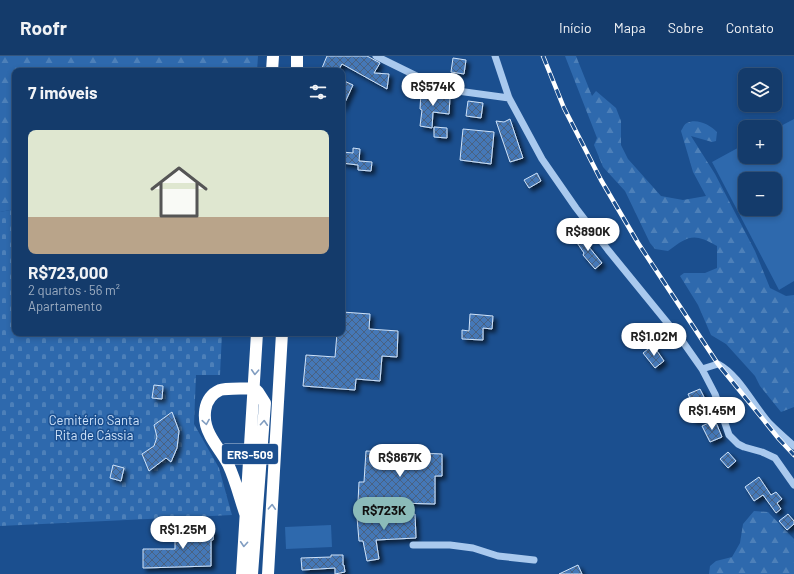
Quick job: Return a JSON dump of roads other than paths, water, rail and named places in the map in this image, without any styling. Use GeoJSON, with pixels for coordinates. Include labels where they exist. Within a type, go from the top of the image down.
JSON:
{"type":"FeatureCollection","features":[{"type":"Feature","properties":{"kind":"highway"},"geometry":{"type":"LineString","coordinates":[[272,68],[273,56]]}},
{"type":"Feature","properties":{"kind":"highway"},"geometry":{"type":"LineString","coordinates":[[297,68],[298,56]]}},
{"type":"Feature","properties":{"kind":"highway","name":"ERS-509"},"geometry":{"type":"LineString","coordinates":[[242,574],[257,336]]}},
{"type":"Feature","properties":{"kind":"highway","name":"ERS-509"},"geometry":{"type":"LineString","coordinates":[[268,574],[282,336]]}},
{"type":"Feature","properties":{"kind":"highway"},"geometry":{"type":"LineString","coordinates":[[246,516],[233,475],[210,436],[206,424],[206,406],[210,398],[221,389],[254,388],[265,403],[252,574]]}},
{"type":"Feature","properties":{"kind":"street"},"geometry":{"type":"LineString","coordinates":[[376,56],[443,89],[509,98]]}},
{"type":"Feature","properties":{"kind":"street"},"geometry":{"type":"LineString","coordinates":[[496,56],[509,98],[548,169],[603,244],[683,342],[702,369],[715,394],[729,435],[738,444],[775,458],[794,485]]}},
{"type":"Feature","properties":{"kind":"street"},"geometry":{"type":"LineString","coordinates":[[702,369],[718,364],[732,375],[769,423],[794,446]]}},
{"type":"Feature","properties":{"kind":"street"},"geometry":{"type":"LineString","coordinates":[[413,545],[450,545],[473,548],[498,556],[534,560]]}},
{"type":"Feature","properties":{"kind":"railway"},"geometry":{"type":"LineString","coordinates":[[543,56],[564,108],[601,180],[638,243],[718,364],[779,439],[794,455]]}},
{"type":"Feature","properties":{"kind":"park label","name":"Cemitério Santa Rita de Cássia"},"geometry":{"type":"Point","coordinates":[94,428]}}]}
